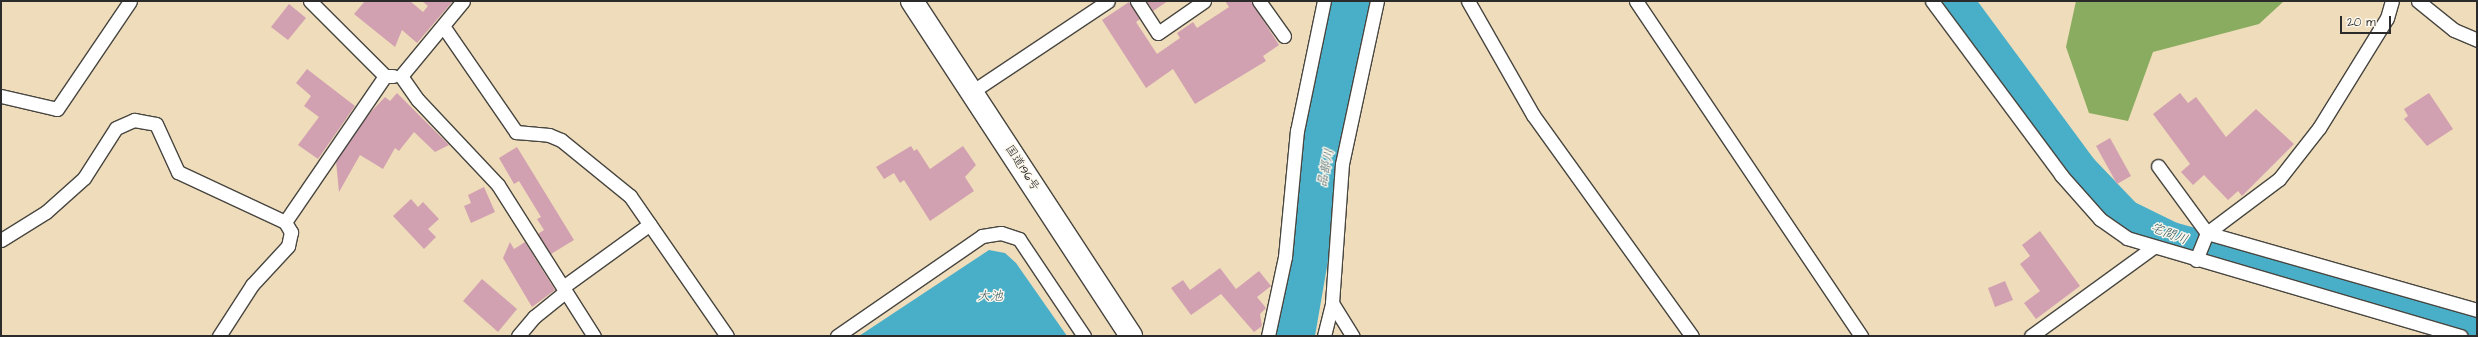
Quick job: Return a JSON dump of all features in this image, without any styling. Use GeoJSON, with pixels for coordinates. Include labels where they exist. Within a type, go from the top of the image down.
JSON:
{"type":"FeatureCollection","features":[{"type":"Feature","properties":{"kind":"highway","name":"国道196号"},"geometry":{"type":"LineString","coordinates":[[912,1],[973,91],[1131,336]]}},
{"type":"Feature","properties":{"kind":"street"},"geometry":{"type":"LineString","coordinates":[[1,96],[57,109],[130,1]]}},
{"type":"Feature","properties":{"kind":"street"},"geometry":{"type":"LineString","coordinates":[[310,1],[385,76],[401,76],[498,185],[594,336]]}},
{"type":"Feature","properties":{"kind":"street"},"geometry":{"type":"LineString","coordinates":[[401,76],[464,1]]}},
{"type":"Feature","properties":{"kind":"street"},"geometry":{"type":"LineString","coordinates":[[973,91],[1108,1]]}},
{"type":"Feature","properties":{"kind":"street"},"geometry":{"type":"LineString","coordinates":[[1137,1],[1158,33],[1204,1]]}},
{"type":"Feature","properties":{"kind":"street"},"geometry":{"type":"LineString","coordinates":[[1260,1],[1284,36]]}},
{"type":"Feature","properties":{"kind":"street"},"geometry":{"type":"LineString","coordinates":[[1268,336],[1285,257],[1297,131],[1324,1]]}},
{"type":"Feature","properties":{"kind":"street"},"geometry":{"type":"LineString","coordinates":[[1324,336],[1332,302],[1342,164],[1377,1]]}},
{"type":"Feature","properties":{"kind":"street"},"geometry":{"type":"LineString","coordinates":[[1468,1],[1532,115],[1692,336]]}},
{"type":"Feature","properties":{"kind":"street"},"geometry":{"type":"LineString","coordinates":[[1636,1],[1861,336]]}},
{"type":"Feature","properties":{"kind":"street"},"geometry":{"type":"LineString","coordinates":[[1932,1],[2061,175],[2100,219],[2127,238],[2152,248],[2197,257],[2460,336]]}},
{"type":"Feature","properties":{"kind":"street"},"geometry":{"type":"LineString","coordinates":[[2197,257],[2206,235],[2279,179],[2319,128],[2387,18],[2392,1]]}},
{"type":"Feature","properties":{"kind":"street"},"geometry":{"type":"LineString","coordinates":[[2418,1],[2454,30],[2477,40]]}},
{"type":"Feature","properties":{"kind":"street"},"geometry":{"type":"LineString","coordinates":[[442,26],[516,132],[549,135],[561,140],[630,196],[727,336]]}},
{"type":"Feature","properties":{"kind":"street"},"geometry":{"type":"LineString","coordinates":[[285,222],[385,76]]}},
{"type":"Feature","properties":{"kind":"street"},"geometry":{"type":"LineString","coordinates":[[1,240],[46,212],[84,178],[116,128],[145,119],[162,132],[178,172],[285,222],[291,232],[288,246],[252,285],[223,335]]}},
{"type":"Feature","properties":{"kind":"street"},"geometry":{"type":"LineString","coordinates":[[2158,166],[2206,235],[2477,310]]}},
{"type":"Feature","properties":{"kind":"street"},"geometry":{"type":"LineString","coordinates":[[518,336],[534,317],[564,290],[650,224]]}},
{"type":"Feature","properties":{"kind":"street"},"geometry":{"type":"LineString","coordinates":[[837,336],[982,236],[1001,233],[1019,239],[1084,336]]}},
{"type":"Feature","properties":{"kind":"street"},"geometry":{"type":"LineString","coordinates":[[2031,336],[2152,248]]}},
{"type":"Feature","properties":{"kind":"street"},"geometry":{"type":"LineString","coordinates":[[1332,302],[1353,336]]}},
{"type":"Feature","properties":{"kind":"green space"},"geometry":{"type":"Polygon","coordinates":[[[2076,1],[2284,1],[2259,24],[2153,52],[2128,121],[2089,113],[2066,47],[2076,1]]]}},
{"type":"Feature","properties":{"kind":"water","name":"品部川"},"geometry":{"type":"Polygon","coordinates":[[[1327,1],[1373,1],[1315,336],[1276,336],[1292,241],[1304,123],[1327,1]]]}},
{"type":"Feature","properties":{"kind":"water","name":"大池"},"geometry":{"type":"Polygon","coordinates":[[[989,250],[1005,253],[1016,263],[1067,336],[859,336],[989,250]]]}},
{"type":"Feature","properties":{"kind":"building"},"geometry":{"type":"Polygon","coordinates":[[[365,1],[410,1],[423,12],[428,6],[422,1],[453,1],[417,43],[402,30],[395,47],[354,14],[365,1]]]}},
{"type":"Feature","properties":{"kind":"building"},"geometry":{"type":"Polygon","coordinates":[[[1147,1],[1168,1],[1153,11],[1147,1]]]}},
{"type":"Feature","properties":{"kind":"building"},"geometry":{"type":"Polygon","coordinates":[[[1225,1],[1251,1],[1279,45],[1263,56],[1266,61],[1195,104],[1173,69],[1146,88],[1102,20],[1129,2],[1140,19],[1136,22],[1157,54],[1180,38],[1177,33],[1193,22],[1197,28],[1229,7],[1225,1]]]}},
{"type":"Feature","properties":{"kind":"building"},"geometry":{"type":"Polygon","coordinates":[[[289,4],[306,18],[288,40],[271,27],[289,4]]]}},
{"type":"Feature","properties":{"kind":"building"},"geometry":{"type":"Polygon","coordinates":[[[307,69],[355,106],[318,159],[298,145],[319,117],[304,106],[311,96],[296,83],[307,69]]]}},
{"type":"Feature","properties":{"kind":"building"},"geometry":{"type":"Polygon","coordinates":[[[397,93],[449,145],[435,152],[414,132],[399,151],[395,148],[383,169],[360,155],[339,192],[336,161],[368,115],[385,97],[390,101],[397,93]]]}},
{"type":"Feature","properties":{"kind":"building"},"geometry":{"type":"Polygon","coordinates":[[[2180,93],[2188,103],[2196,97],[2226,137],[2256,109],[2294,144],[2242,196],[2238,191],[2228,200],[2204,175],[2193,185],[2181,172],[2190,164],[2153,114],[2180,93]]]}},
{"type":"Feature","properties":{"kind":"building"},"geometry":{"type":"Polygon","coordinates":[[[2429,93],[2453,129],[2427,146],[2404,119],[2408,116],[2404,109],[2429,93]]]}},
{"type":"Feature","properties":{"kind":"building"},"geometry":{"type":"Polygon","coordinates":[[[2110,138],[2131,176],[2117,184],[2096,146],[2110,138]]]}},
{"type":"Feature","properties":{"kind":"building"},"geometry":{"type":"Polygon","coordinates":[[[911,146],[914,151],[917,149],[930,169],[963,146],[976,165],[965,177],[974,191],[930,221],[904,180],[900,183],[894,173],[884,179],[876,167],[911,146]]]}},
{"type":"Feature","properties":{"kind":"building"},"geometry":{"type":"Polygon","coordinates":[[[517,147],[574,240],[551,254],[538,234],[544,230],[537,219],[541,217],[519,181],[514,184],[499,158],[517,147]]]}},
{"type":"Feature","properties":{"kind":"building"},"geometry":{"type":"Polygon","coordinates":[[[484,187],[495,212],[471,223],[464,206],[471,203],[468,195],[484,187]]]}},
{"type":"Feature","properties":{"kind":"building"},"geometry":{"type":"Polygon","coordinates":[[[411,199],[418,207],[423,202],[439,219],[428,229],[436,237],[424,249],[393,216],[411,199]]]}},
{"type":"Feature","properties":{"kind":"building"},"geometry":{"type":"Polygon","coordinates":[[[2040,231],[2080,286],[2036,319],[2024,303],[2040,291],[2020,264],[2030,256],[2022,245],[2040,231]]]}},
{"type":"Feature","properties":{"kind":"building"},"geometry":{"type":"Polygon","coordinates":[[[510,242],[514,249],[525,242],[555,290],[532,307],[503,258],[510,242]]]}},
{"type":"Feature","properties":{"kind":"building"},"geometry":{"type":"Polygon","coordinates":[[[1220,268],[1236,289],[1259,271],[1271,286],[1257,297],[1266,308],[1260,314],[1262,326],[1254,332],[1221,294],[1191,315],[1171,288],[1183,280],[1190,290],[1220,268]]]}},
{"type":"Feature","properties":{"kind":"building"},"geometry":{"type":"Polygon","coordinates":[[[482,279],[517,309],[498,332],[463,301],[482,279]]]}},
{"type":"Feature","properties":{"kind":"building"},"geometry":{"type":"Polygon","coordinates":[[[2005,281],[2013,300],[1995,307],[1988,288],[2005,281]]]}},
{"type":"Feature","properties":{"kind":"waterway","name":"宅間川"},"geometry":{"type":"LineString","coordinates":[[1958,1],[2082,169],[2126,215],[2171,237],[2477,321]]}}]}
